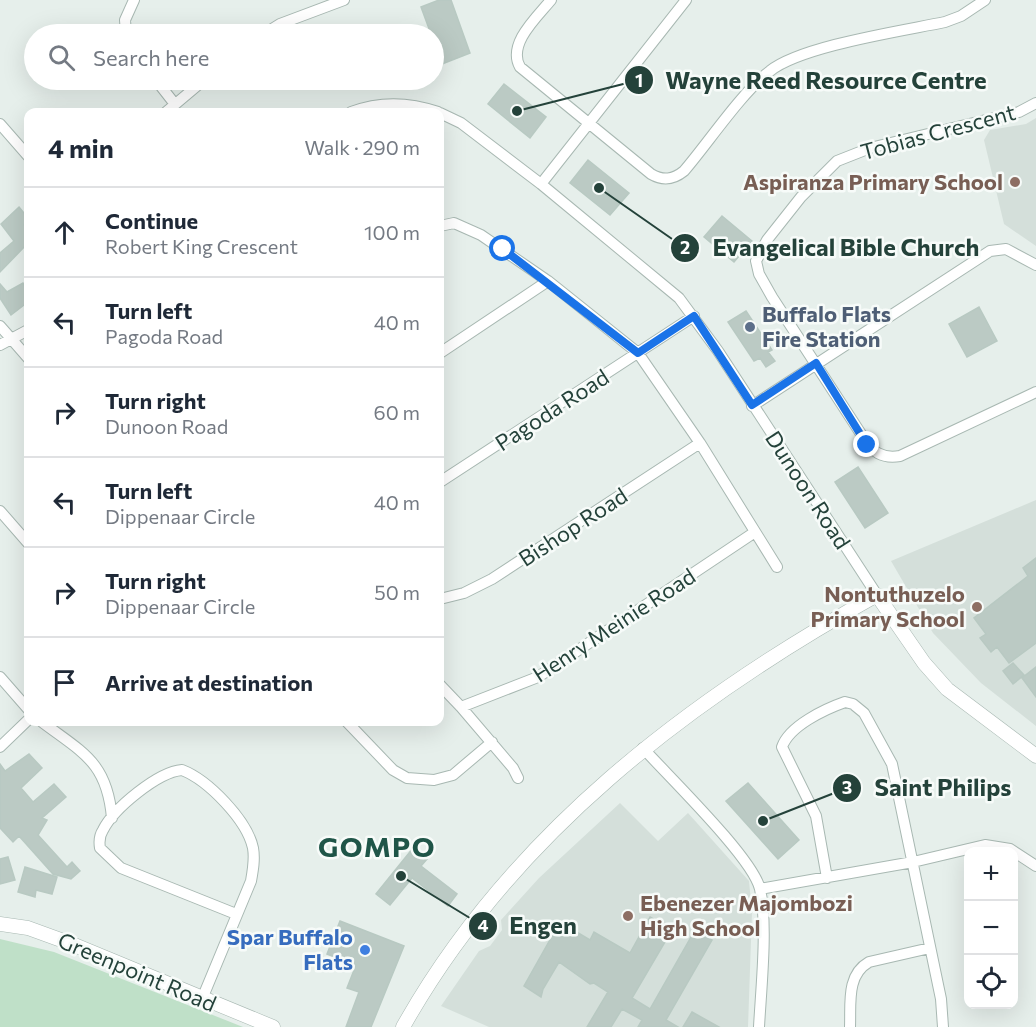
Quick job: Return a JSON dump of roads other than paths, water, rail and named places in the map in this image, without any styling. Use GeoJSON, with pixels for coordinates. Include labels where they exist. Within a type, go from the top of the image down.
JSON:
{"type":"FeatureCollection","features":[{"type":"Feature","properties":{"kind":"street"},"geometry":{"type":"LineString","coordinates":[[125,24],[134,0]]}},
{"type":"Feature","properties":{"kind":"street"},"geometry":{"type":"LineString","coordinates":[[280,24],[344,0]]}},
{"type":"Feature","properties":{"kind":"street"},"geometry":{"type":"LineString","coordinates":[[551,0],[517,46],[516,61],[527,74],[651,174],[672,179],[684,171],[759,81],[780,64],[807,53],[945,22],[961,16],[985,0]]}},
{"type":"Feature","properties":{"kind":"street"},"geometry":{"type":"LineString","coordinates":[[541,184],[686,0]]}},
{"type":"Feature","properties":{"kind":"street"},"geometry":{"type":"LineString","coordinates":[[164,90],[174,103]]}},
{"type":"Feature","properties":{"kind":"street"},"geometry":{"type":"LineString","coordinates":[[170,108],[191,90]]}},
{"type":"Feature","properties":{"kind":"street","name":"Tobias Crescent"},"geometry":{"type":"LineString","coordinates":[[816,363],[772,297],[756,267],[759,253],[767,240],[801,197],[829,168],[855,153],[1019,112],[1036,103]]}},
{"type":"Feature","properties":{"kind":"street","name":"Dunoon Road"},"geometry":{"type":"LineString","coordinates":[[368,108],[386,104],[420,108]]}},
{"type":"Feature","properties":{"kind":"street","name":"Dunoon Road"},"geometry":{"type":"LineString","coordinates":[[444,115],[461,123],[541,184],[667,286],[694,316],[876,596],[924,663],[947,689],[1036,756]]}},
{"type":"Feature","properties":{"kind":"street"},"geometry":{"type":"LineString","coordinates":[[0,124],[24,151]]}},
{"type":"Feature","properties":{"kind":"street"},"geometry":{"type":"LineString","coordinates":[[444,225],[454,223],[464,226],[548,281],[638,353],[700,443],[777,567]]}},
{"type":"Feature","properties":{"kind":"street"},"geometry":{"type":"LineString","coordinates":[[752,405],[990,251],[1006,249],[1036,265]]}},
{"type":"Feature","properties":{"kind":"street"},"geometry":{"type":"LineString","coordinates":[[444,350],[548,281]]}},
{"type":"Feature","properties":{"kind":"street","name":"Pagoda Road"},"geometry":{"type":"LineString","coordinates":[[444,479],[694,316]]}},
{"type":"Feature","properties":{"kind":"street"},"geometry":{"type":"LineString","coordinates":[[0,326],[24,353]]}},
{"type":"Feature","properties":{"kind":"street"},"geometry":{"type":"LineString","coordinates":[[0,345],[24,332]]}},
{"type":"Feature","properties":{"kind":"street"},"geometry":{"type":"LineString","coordinates":[[816,363],[867,445],[883,456],[900,456],[1036,392]]}},
{"type":"Feature","properties":{"kind":"street","name":"Bishop Road"},"geometry":{"type":"LineString","coordinates":[[444,598],[464,593],[492,579],[700,443]]}},
{"type":"Feature","properties":{"kind":"street"},"geometry":{"type":"LineString","coordinates":[[0,511],[24,538]]}},
{"type":"Feature","properties":{"kind":"street","name":"Henry Meinie Road"},"geometry":{"type":"LineString","coordinates":[[461,707],[538,677],[755,532]]}},
{"type":"Feature","properties":{"kind":"street"},"geometry":{"type":"LineString","coordinates":[[403,1027],[444,961],[501,886],[570,815],[642,748],[788,645],[876,596]]}},
{"type":"Feature","properties":{"kind":"street"},"geometry":{"type":"LineString","coordinates":[[0,677],[24,704]]}},
{"type":"Feature","properties":{"kind":"street"},"geometry":{"type":"LineString","coordinates":[[444,689],[492,742],[513,768],[518,778]]}},
{"type":"Feature","properties":{"kind":"street"},"geometry":{"type":"LineString","coordinates":[[827,878],[816,816],[783,747],[784,741],[796,729],[845,702],[853,704],[864,712],[892,764],[930,948],[943,1027]]}},
{"type":"Feature","properties":{"kind":"street"},"geometry":{"type":"LineString","coordinates":[[0,747],[24,724]]}},
{"type":"Feature","properties":{"kind":"street"},"geometry":{"type":"LineString","coordinates":[[47,726],[80,750],[100,771],[110,797],[112,818]]}},
{"type":"Feature","properties":{"kind":"street"},"geometry":{"type":"LineString","coordinates":[[351,726],[393,770],[407,778],[434,780],[453,775],[492,742]]}},
{"type":"Feature","properties":{"kind":"street"},"geometry":{"type":"LineString","coordinates":[[642,748],[738,853],[754,874],[760,889],[762,915],[759,1027]]}},
{"type":"Feature","properties":{"kind":"street"},"geometry":{"type":"LineString","coordinates":[[202,999],[251,881],[254,864],[253,847],[246,832],[205,782],[182,770],[170,771],[159,776],[112,818],[99,839],[100,848],[113,863],[236,915]]}},
{"type":"Feature","properties":{"kind":"street"},"geometry":{"type":"LineString","coordinates":[[760,889],[913,862],[986,845],[1010,849],[1036,866]]}},
{"type":"Feature","properties":{"kind":"street","name":"Greenpoint Road"},"geometry":{"type":"LineString","coordinates":[[0,924],[28,928],[64,941],[273,1027]]}},
{"type":"Feature","properties":{"kind":"street"},"geometry":{"type":"LineString","coordinates":[[850,1027],[852,981],[862,966],[869,962],[930,948]]}},
{"type":"Feature","properties":{"kind":"place","name":"Wayne Reed Resource Centre"},"geometry":{"type":"Point","coordinates":[517,111]}},
{"type":"Feature","properties":{"kind":"place","name":"Aspiranza Primary School"},"geometry":{"type":"Point","coordinates":[1015,182]}},
{"type":"Feature","properties":{"kind":"place","name":"Evangelical Bible Church"},"geometry":{"type":"Point","coordinates":[599,188]}},
{"type":"Feature","properties":{"kind":"place","name":"Buffalo Flats Fire Station"},"geometry":{"type":"Point","coordinates":[750,327]}},
{"type":"Feature","properties":{"kind":"place","name":"Nontuthuzelo Primary School"},"geometry":{"type":"Point","coordinates":[977,607]}},
{"type":"Feature","properties":{"kind":"place","name":"Saint Philips"},"geometry":{"type":"Point","coordinates":[763,821]}},
{"type":"Feature","properties":{"kind":"place","name":"Engen"},"geometry":{"type":"Point","coordinates":[401,876]}},
{"type":"Feature","properties":{"kind":"place","name":"Ebenezer Majombozi High School"},"geometry":{"type":"Point","coordinates":[628,916]}},
{"type":"Feature","properties":{"kind":"place","name":"Spar Buffalo Flats"},"geometry":{"type":"Point","coordinates":[365,950]}},
{"type":"Feature","properties":{"kind":"district","name":"GOMPO"},"geometry":{"type":"Point","coordinates":[377,847]}}]}
